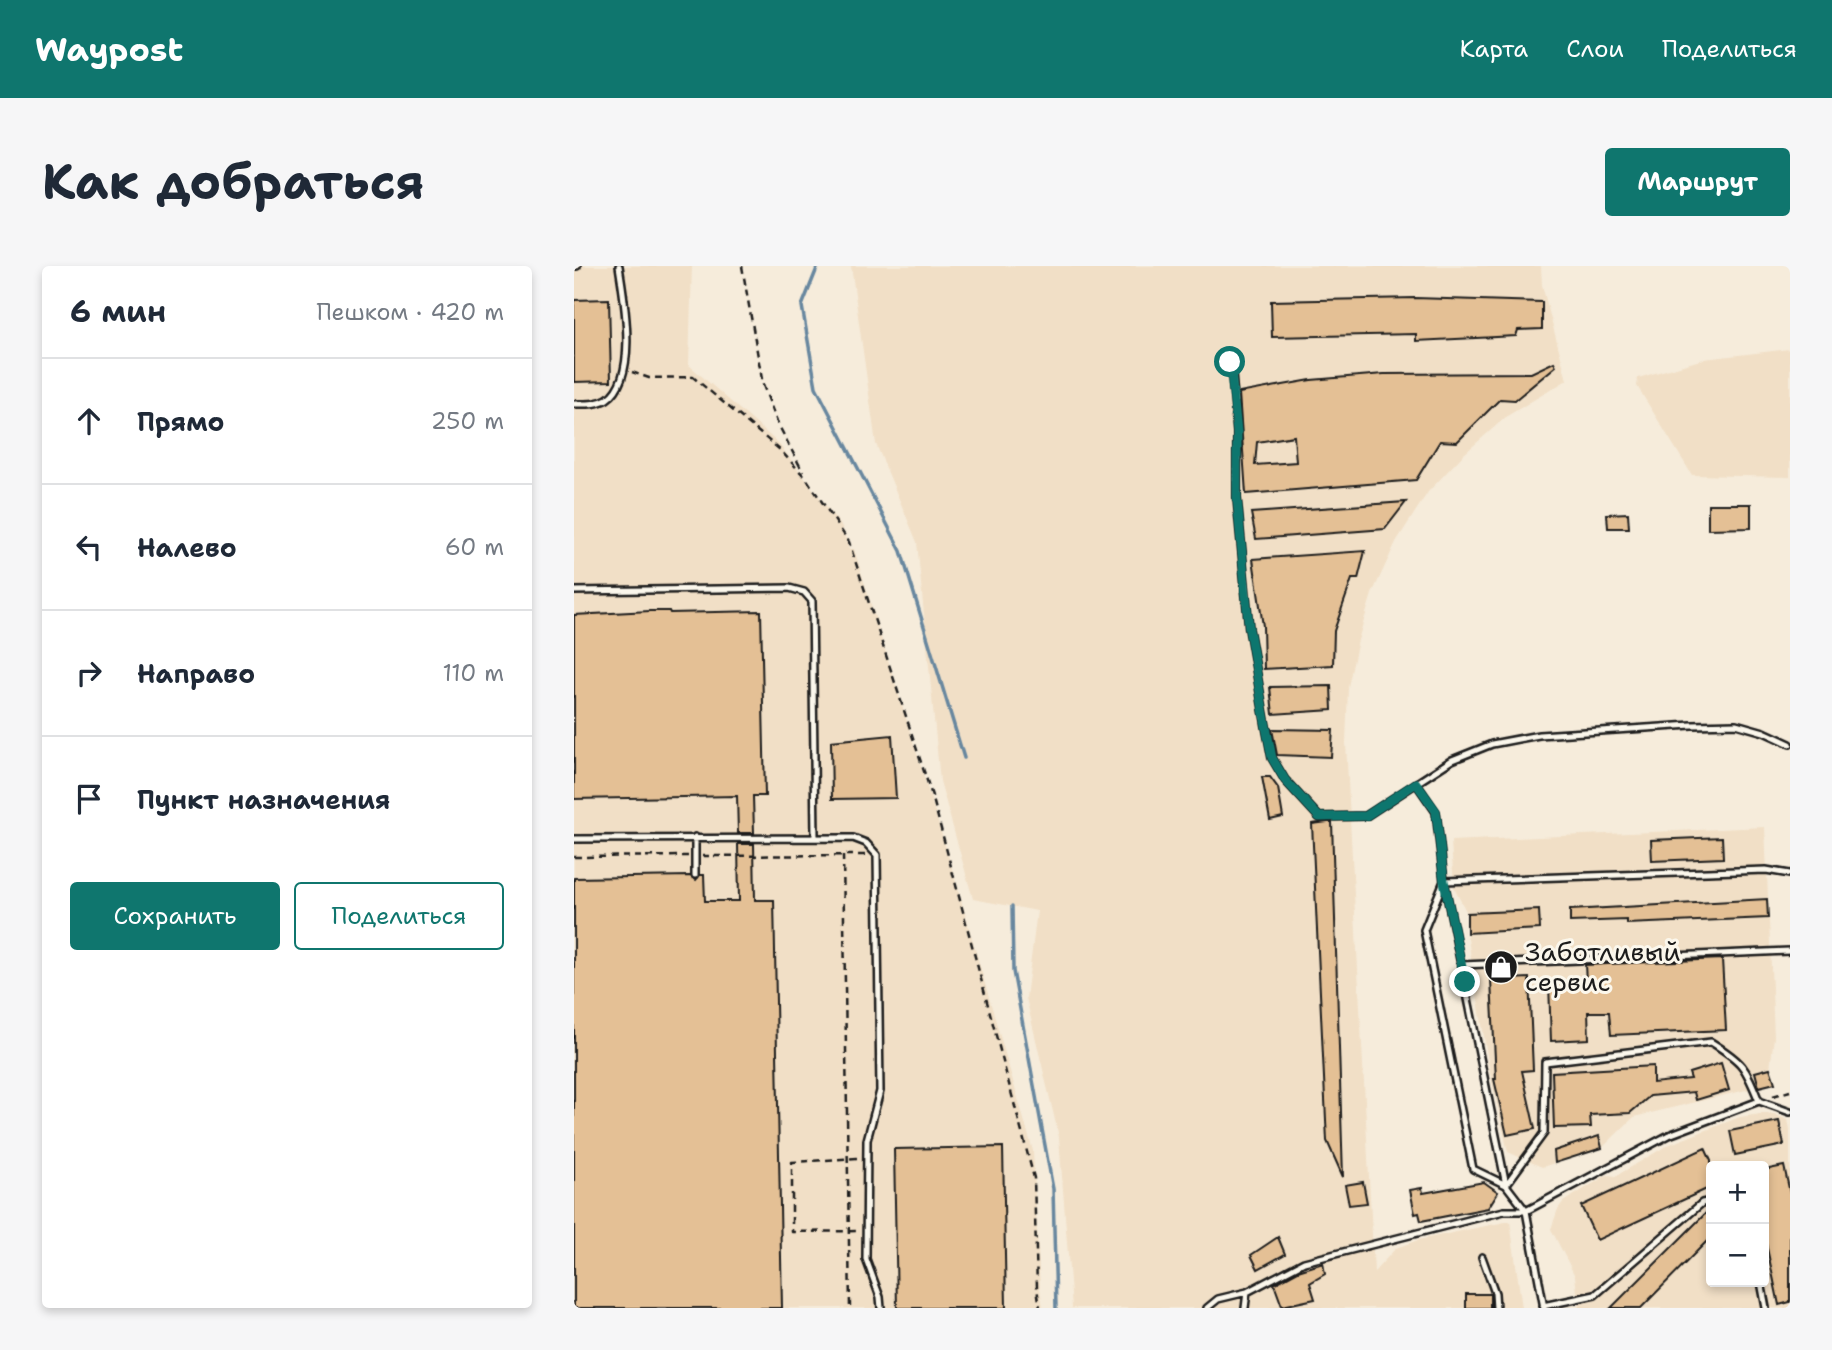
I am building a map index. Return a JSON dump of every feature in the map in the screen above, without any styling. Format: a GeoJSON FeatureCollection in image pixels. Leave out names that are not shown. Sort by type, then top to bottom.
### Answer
{"type":"FeatureCollection","features":[{"type":"Feature","properties":{"kind":"lane"},"geometry":{"type":"LineString","coordinates":[[574,404],[592,404],[606,399],[618,387],[625,370],[625,314],[619,266]]}},
{"type":"Feature","properties":{"kind":"lane"},"geometry":{"type":"LineString","coordinates":[[1230,362],[1237,432],[1237,498],[1249,629],[1272,758],[1285,780],[1319,817],[1366,816],[1452,760],[1492,744],[1539,735],[1736,724],[1764,732],[1790,744]]}},
{"type":"Feature","properties":{"kind":"lane"},"geometry":{"type":"LineString","coordinates":[[574,591],[789,587],[804,593],[812,601],[815,837]]}},
{"type":"Feature","properties":{"kind":"lane"},"geometry":{"type":"LineString","coordinates":[[1416,783],[1436,811],[1444,881],[1506,1185]]}},
{"type":"Feature","properties":{"kind":"lane"},"geometry":{"type":"LineString","coordinates":[[695,837],[695,875]]}},
{"type":"Feature","properties":{"kind":"lane"},"geometry":{"type":"LineString","coordinates":[[574,839],[853,838],[866,843],[877,855],[880,1091],[867,1140],[866,1259],[880,1297],[881,1308]]}},
{"type":"Feature","properties":{"kind":"lane"},"geometry":{"type":"LineString","coordinates":[[1444,881],[1766,870],[1790,874]]}},
{"type":"Feature","properties":{"kind":"lane"},"geometry":{"type":"LineString","coordinates":[[1444,881],[1424,930],[1473,1169],[1506,1185],[1527,1212],[1544,1307],[1595,1295],[1706,1202]]}},
{"type":"Feature","properties":{"kind":"lane"},"geometry":{"type":"LineString","coordinates":[[1462,965],[1790,951]]}},
{"type":"Feature","properties":{"kind":"lane"},"geometry":{"type":"LineString","coordinates":[[1506,1185],[1544,1133],[1545,1062],[1711,1042],[1733,1055],[1746,1070],[1759,1101]]}},
{"type":"Feature","properties":{"kind":"lane"},"geometry":{"type":"LineString","coordinates":[[1207,1308],[1218,1299],[1247,1292],[1304,1262],[1504,1211],[1527,1212],[1669,1135],[1759,1101],[1790,1112]]}},
{"type":"Feature","properties":{"kind":"lane"},"geometry":{"type":"LineString","coordinates":[[1482,1257],[1495,1293],[1496,1308]]}},
{"type":"Feature","properties":{"kind":"lane"},"geometry":{"type":"LineString","coordinates":[[1762,1287],[1766,1308]]}},
{"type":"Feature","properties":{"kind":"lane"},"geometry":{"type":"LineString","coordinates":[[1245,1308],[1247,1292]]}},
{"type":"Feature","properties":{"kind":"path"},"geometry":{"type":"LineString","coordinates":[[742,266],[763,385],[777,422],[806,478],[849,542],[933,799],[1034,1178],[1040,1308]]}},
{"type":"Feature","properties":{"kind":"path"},"geometry":{"type":"LineString","coordinates":[[625,370],[649,378],[692,377],[780,450],[806,478]]}},
{"type":"Feature","properties":{"kind":"path"},"geometry":{"type":"LineString","coordinates":[[843,855],[850,1308]]}},
{"type":"Feature","properties":{"kind":"path"},"geometry":{"type":"LineString","coordinates":[[574,857],[877,855]]}},
{"type":"Feature","properties":{"kind":"path"},"geometry":{"type":"LineString","coordinates":[[866,1231],[792,1232],[792,1162],[867,1158]]}},
{"type":"Feature","properties":{"kind":"shaded area"},"geometry":{"type":"Polygon","coordinates":[[[574,266],[692,266],[689,365],[778,443],[842,527],[849,549],[854,549],[949,858],[1033,1151],[1043,1308],[574,1308],[574,266]]]}},
{"type":"Feature","properties":{"kind":"shaded area"},"geometry":{"type":"Polygon","coordinates":[[[851,266],[1541,266],[1542,285],[1567,380],[1507,416],[1464,454],[1428,492],[1396,542],[1372,594],[1358,640],[1348,687],[1346,743],[1374,1272],[1396,1248],[1418,1240],[1510,1221],[1522,1308],[1072,1308],[1059,1137],[1026,998],[1037,911],[973,899],[940,781],[917,542],[876,444],[851,266]]]}},
{"type":"Feature","properties":{"kind":"shaded area"},"geometry":{"type":"Polygon","coordinates":[[[1790,349],[1790,477],[1692,475],[1637,386],[1638,378],[1704,359],[1790,349]]]}},
{"type":"Feature","properties":{"kind":"shaded area"},"geometry":{"type":"Polygon","coordinates":[[[1765,827],[1774,1037],[1770,1068],[1775,1083],[1634,1117],[1602,1148],[1542,1167],[1508,1152],[1490,1073],[1467,933],[1467,913],[1454,888],[1451,841],[1765,827]]]}},
{"type":"Feature","properties":{"kind":"shaded area"},"geometry":{"type":"Polygon","coordinates":[[[1774,1114],[1788,1120],[1790,1308],[1579,1308],[1575,1276],[1551,1229],[1558,1209],[1563,1202],[1607,1175],[1616,1176],[1668,1145],[1740,1117],[1774,1114]]]}},
{"type":"Feature","properties":{"kind":"building"},"geometry":{"type":"Polygon","coordinates":[[[1415,298],[1542,302],[1542,329],[1518,330],[1516,336],[1416,341],[1416,334],[1272,337],[1271,301],[1415,298]]]}},
{"type":"Feature","properties":{"kind":"building"},"geometry":{"type":"Polygon","coordinates":[[[609,299],[611,381],[574,382],[574,300],[609,299]]]}},
{"type":"Feature","properties":{"kind":"building"},"geometry":{"type":"Polygon","coordinates":[[[1554,362],[1556,366],[1515,400],[1500,399],[1457,442],[1440,441],[1416,480],[1246,494],[1239,393],[1311,380],[1384,374],[1531,373],[1554,362]],[[1294,436],[1257,442],[1255,465],[1296,462],[1294,436]]]}},
{"type":"Feature","properties":{"kind":"building"},"geometry":{"type":"Polygon","coordinates":[[[1406,502],[1385,529],[1256,539],[1251,513],[1406,502]]]}},
{"type":"Feature","properties":{"kind":"building"},"geometry":{"type":"Polygon","coordinates":[[[1708,504],[1751,504],[1751,528],[1708,529],[1708,504]]]}},
{"type":"Feature","properties":{"kind":"building"},"geometry":{"type":"Polygon","coordinates":[[[1628,513],[1629,528],[1608,528],[1607,514],[1628,513]]]}},
{"type":"Feature","properties":{"kind":"building"},"geometry":{"type":"Polygon","coordinates":[[[1365,551],[1358,579],[1352,579],[1334,631],[1333,665],[1264,669],[1263,626],[1253,559],[1365,551]]]}},
{"type":"Feature","properties":{"kind":"building"},"geometry":{"type":"Polygon","coordinates":[[[650,611],[761,611],[765,796],[753,796],[754,833],[738,833],[737,796],[574,799],[574,615],[650,611]]]}},
{"type":"Feature","properties":{"kind":"building"},"geometry":{"type":"Polygon","coordinates":[[[1331,686],[1332,710],[1273,714],[1270,687],[1331,686]]]}},
{"type":"Feature","properties":{"kind":"building"},"geometry":{"type":"Polygon","coordinates":[[[1272,729],[1333,730],[1331,757],[1277,755],[1272,729]]]}},
{"type":"Feature","properties":{"kind":"building"},"geometry":{"type":"Polygon","coordinates":[[[892,735],[896,798],[832,799],[831,741],[892,735]]]}},
{"type":"Feature","properties":{"kind":"building"},"geometry":{"type":"Polygon","coordinates":[[[1262,777],[1270,777],[1278,788],[1283,817],[1270,820],[1262,777]]]}},
{"type":"Feature","properties":{"kind":"building"},"geometry":{"type":"Polygon","coordinates":[[[1332,822],[1343,1177],[1327,1141],[1312,824],[1332,822]]]}},
{"type":"Feature","properties":{"kind":"building"},"geometry":{"type":"Polygon","coordinates":[[[1722,837],[1723,858],[1652,861],[1651,840],[1722,837]]]}},
{"type":"Feature","properties":{"kind":"building"},"geometry":{"type":"Polygon","coordinates":[[[738,844],[754,844],[755,900],[774,900],[782,1308],[574,1308],[574,878],[690,876],[696,880],[700,875],[704,875],[705,901],[739,901],[738,844]]]}},
{"type":"Feature","properties":{"kind":"building"},"geometry":{"type":"Polygon","coordinates":[[[1767,899],[1768,918],[1627,924],[1627,920],[1570,922],[1570,910],[1767,899]]]}},
{"type":"Feature","properties":{"kind":"building"},"geometry":{"type":"Polygon","coordinates":[[[1539,910],[1540,929],[1467,933],[1467,913],[1539,910]]]}},
{"type":"Feature","properties":{"kind":"building"},"geometry":{"type":"Polygon","coordinates":[[[1722,959],[1726,1030],[1611,1035],[1609,1012],[1588,1012],[1589,1039],[1551,1041],[1549,983],[1586,981],[1585,965],[1722,959]]]}},
{"type":"Feature","properties":{"kind":"building"},"geometry":{"type":"Polygon","coordinates":[[[1529,978],[1533,1070],[1522,1071],[1535,1129],[1507,1135],[1494,1079],[1491,980],[1529,978]]]}},
{"type":"Feature","properties":{"kind":"building"},"geometry":{"type":"Polygon","coordinates":[[[1721,1063],[1729,1090],[1696,1100],[1694,1092],[1650,1096],[1630,1113],[1590,1115],[1591,1127],[1554,1128],[1552,1072],[1653,1066],[1653,1083],[1691,1079],[1689,1073],[1721,1063]]]}},
{"type":"Feature","properties":{"kind":"building"},"geometry":{"type":"Polygon","coordinates":[[[1770,1068],[1775,1083],[1759,1087],[1755,1072],[1770,1068]]]}},
{"type":"Feature","properties":{"kind":"building"},"geometry":{"type":"Polygon","coordinates":[[[1779,1121],[1784,1145],[1735,1155],[1730,1131],[1779,1121]]]}},
{"type":"Feature","properties":{"kind":"building"},"geometry":{"type":"Polygon","coordinates":[[[1599,1136],[1602,1148],[1555,1163],[1554,1151],[1599,1136]]]}},
{"type":"Feature","properties":{"kind":"building"},"geometry":{"type":"Polygon","coordinates":[[[1003,1147],[1006,1308],[897,1308],[894,1149],[1003,1147]]]}},
{"type":"Feature","properties":{"kind":"building"},"geometry":{"type":"Polygon","coordinates":[[[1705,1148],[1711,1161],[1706,1161],[1706,1189],[1597,1240],[1581,1206],[1705,1148]]]}},
{"type":"Feature","properties":{"kind":"building"},"geometry":{"type":"Polygon","coordinates":[[[1784,1166],[1790,1193],[1790,1302],[1779,1305],[1769,1258],[1769,1169],[1784,1166]]]}},
{"type":"Feature","properties":{"kind":"building"},"geometry":{"type":"Polygon","coordinates":[[[1363,1182],[1367,1203],[1349,1205],[1345,1185],[1363,1182]]]}},
{"type":"Feature","properties":{"kind":"building"},"geometry":{"type":"Polygon","coordinates":[[[1484,1182],[1498,1192],[1488,1208],[1421,1221],[1419,1213],[1415,1214],[1410,1190],[1422,1188],[1423,1193],[1484,1182]]]}},
{"type":"Feature","properties":{"kind":"building"},"geometry":{"type":"Polygon","coordinates":[[[1706,1213],[1706,1242],[1641,1308],[1611,1308],[1706,1213]]]}},
{"type":"Feature","properties":{"kind":"building"},"geometry":{"type":"Polygon","coordinates":[[[1278,1237],[1285,1254],[1258,1269],[1251,1255],[1278,1237]]]}},
{"type":"Feature","properties":{"kind":"building"},"geometry":{"type":"Polygon","coordinates":[[[1323,1263],[1325,1274],[1310,1283],[1315,1299],[1282,1306],[1274,1284],[1298,1271],[1323,1263]]]}},
{"type":"Feature","properties":{"kind":"building"},"geometry":{"type":"Polygon","coordinates":[[[1466,1294],[1490,1294],[1490,1308],[1466,1308],[1466,1294]]]}},
{"type":"Feature","properties":{"kind":"waterway"},"geometry":{"type":"LineString","coordinates":[[818,266],[802,306],[816,387],[901,551],[964,758]]}},
{"type":"Feature","properties":{"kind":"waterway"},"geometry":{"type":"LineString","coordinates":[[1012,906],[1013,971],[1053,1189],[1056,1308]]}},
{"type":"Feature","properties":{"kind":"place","name":"Заботливый сервис"},"geometry":{"type":"Point","coordinates":[1501,967]}},
{"type":"Feature","properties":{"kind":"route"},"geometry":{"type":"LineString","coordinates":[[1230,362],[1237,432],[1237,498],[1249,629],[1272,758],[1285,780],[1319,817],[1366,816],[1416,783],[1436,811],[1444,881],[1465,982]]}}]}
